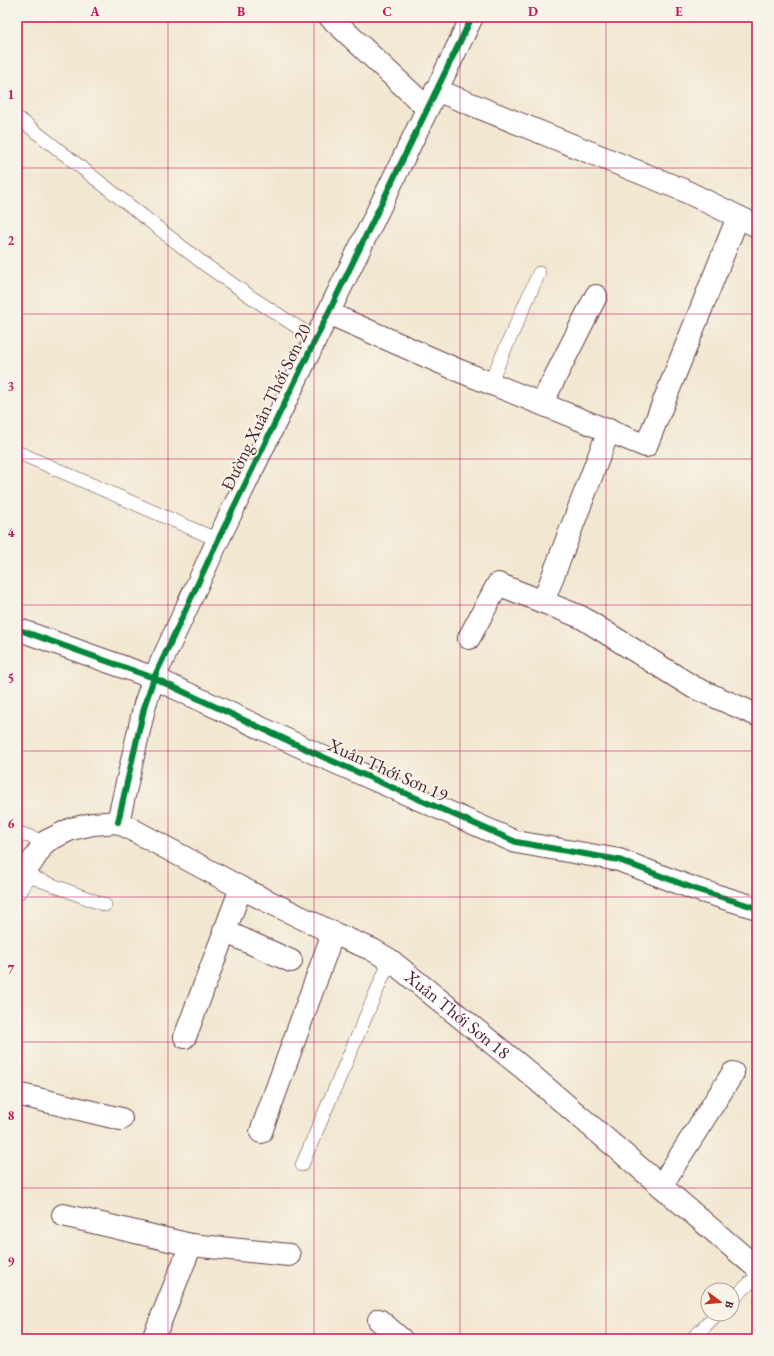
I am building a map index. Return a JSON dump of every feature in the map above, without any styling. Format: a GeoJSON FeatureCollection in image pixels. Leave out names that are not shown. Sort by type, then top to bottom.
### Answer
{"type":"FeatureCollection","features":[{"type":"Feature","properties":{"kind":"street"},"geometry":{"type":"LineString","coordinates":[[330,17],[432,99],[683,190],[757,226]]}},
{"type":"Feature","properties":{"kind":"street","name":"Đường Xuân Thới Sơn 20"},"geometry":{"type":"LineString","coordinates":[[118,822],[145,704],[154,678],[218,540],[472,17]]}},
{"type":"Feature","properties":{"kind":"street"},"geometry":{"type":"LineString","coordinates":[[328,313],[460,371],[646,446],[738,217]]}},
{"type":"Feature","properties":{"kind":"street"},"geometry":{"type":"LineString","coordinates":[[542,403],[596,296]]}},
{"type":"Feature","properties":{"kind":"street"},"geometry":{"type":"LineString","coordinates":[[543,602],[609,430]]}},
{"type":"Feature","properties":{"kind":"street"},"geometry":{"type":"LineString","coordinates":[[469,638],[498,584],[581,618],[693,687],[757,715]]}},
{"type":"Feature","properties":{"kind":"street","name":"Xuân Thới Sơn 19"},"geometry":{"type":"LineString","coordinates":[[17,629],[154,678],[321,756],[516,842],[619,860],[695,889],[757,908]]}},
{"type":"Feature","properties":{"kind":"street"},"geometry":{"type":"LineString","coordinates":[[20,881],[45,842],[71,829],[93,824],[118,822]]}},
{"type":"Feature","properties":{"kind":"street","name":"Xuân Thới Sơn 18"},"geometry":{"type":"LineString","coordinates":[[118,822],[241,888],[332,933],[373,950],[390,960],[523,1068],[756,1268]]}},
{"type":"Feature","properties":{"kind":"street"},"geometry":{"type":"LineString","coordinates":[[185,1037],[241,888]]}},
{"type":"Feature","properties":{"kind":"street"},"geometry":{"type":"LineString","coordinates":[[224,931],[291,962]]}},
{"type":"Feature","properties":{"kind":"street"},"geometry":{"type":"LineString","coordinates":[[261,1132],[332,933]]}},
{"type":"Feature","properties":{"kind":"street"},"geometry":{"type":"LineString","coordinates":[[661,1186],[733,1073]]}},
{"type":"Feature","properties":{"kind":"street"},"geometry":{"type":"LineString","coordinates":[[17,1094],[121,1119]]}},
{"type":"Feature","properties":{"kind":"street"},"geometry":{"type":"LineString","coordinates":[[63,1215],[191,1245],[289,1255]]}},
{"type":"Feature","properties":{"kind":"street"},"geometry":{"type":"LineString","coordinates":[[153,1339],[191,1245]]}},
{"type":"Feature","properties":{"kind":"street"},"geometry":{"type":"LineString","coordinates":[[379,1320],[401,1339]]}},
{"type":"Feature","properties":{"kind":"lane"},"geometry":{"type":"LineString","coordinates":[[17,116],[204,264],[254,299],[316,339]]}},
{"type":"Feature","properties":{"kind":"lane"},"geometry":{"type":"LineString","coordinates":[[490,383],[539,273]]}},
{"type":"Feature","properties":{"kind":"lane"},"geometry":{"type":"LineString","coordinates":[[17,452],[218,540]]}},
{"type":"Feature","properties":{"kind":"lane"},"geometry":{"type":"LineString","coordinates":[[17,832],[45,842]]}},
{"type":"Feature","properties":{"kind":"lane"},"geometry":{"type":"LineString","coordinates":[[20,881],[105,905]]}},
{"type":"Feature","properties":{"kind":"lane"},"geometry":{"type":"LineString","coordinates":[[302,1165],[390,960]]}},
{"type":"Feature","properties":{"kind":"lane"},"geometry":{"type":"LineString","coordinates":[[740,1289],[756,1268]]}},
{"type":"Feature","properties":{"kind":"lane"},"geometry":{"type":"LineString","coordinates":[[692,1339],[709,1322]]}},
{"type":"Feature","properties":{"kind":"cycle path"},"geometry":{"type":"LineString","coordinates":[[118,822],[145,704],[154,678],[218,540],[472,17]]}},
{"type":"Feature","properties":{"kind":"cycle path"},"geometry":{"type":"LineString","coordinates":[[17,629],[154,678],[321,756],[516,842],[619,860],[695,889],[757,908]]}}]}
